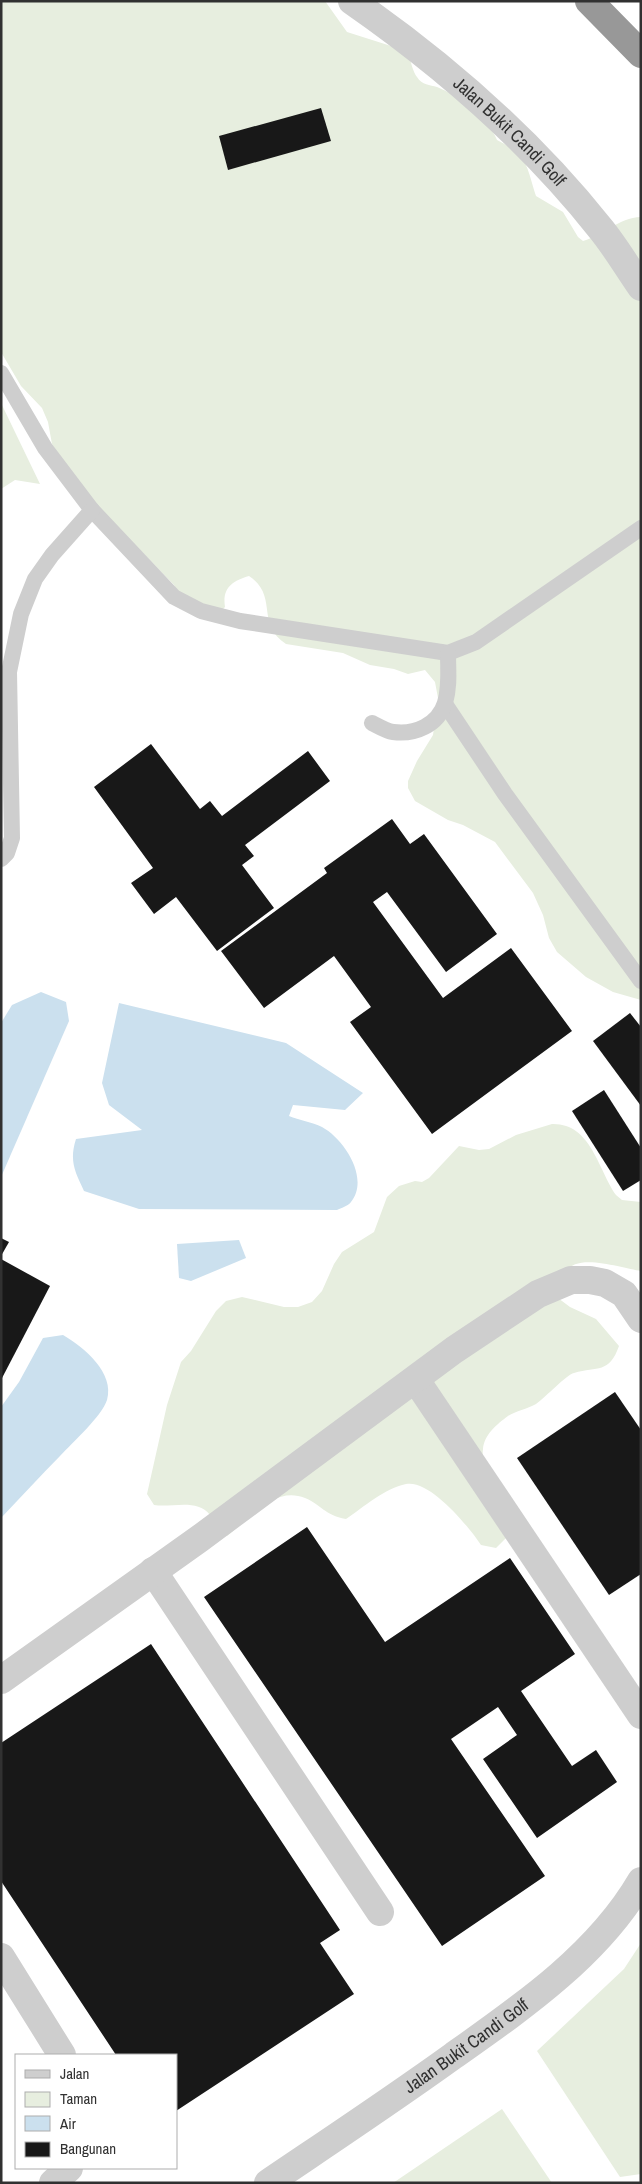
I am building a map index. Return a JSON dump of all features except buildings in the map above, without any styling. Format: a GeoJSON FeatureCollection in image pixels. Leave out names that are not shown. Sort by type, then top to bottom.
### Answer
{"type":"FeatureCollection","features":[{"type":"Feature","properties":{"kind":"highway"},"geometry":{"type":"LineString","coordinates":[[589,1],[641,54]]}},
{"type":"Feature","properties":{"kind":"street","name":"Jalan Bukit Candi Golf"},"geometry":{"type":"LineString","coordinates":[[352,1],[386,25],[476,98],[529,147],[600,228],[641,287]]}},
{"type":"Feature","properties":{"kind":"street"},"geometry":{"type":"LineString","coordinates":[[1,1680],[416,1380],[454,1350],[538,1294],[571,1280],[590,1280],[605,1283],[624,1294],[641,1319]]}},
{"type":"Feature","properties":{"kind":"street"},"geometry":{"type":"LineString","coordinates":[[416,1380],[641,1715]]}},
{"type":"Feature","properties":{"kind":"street"},"geometry":{"type":"LineString","coordinates":[[153,1571],[380,1912]]}},
{"type":"Feature","properties":{"kind":"street","name":"Jalan Bukit Candi Golf"},"geometry":{"type":"LineString","coordinates":[[268,2183],[383,2106],[504,2020],[557,1977],[601,1935],[641,1882]]}},
{"type":"Feature","properties":{"kind":"street"},"geometry":{"type":"LineString","coordinates":[[1,1957],[61,2054]]}},
{"type":"Feature","properties":{"kind":"street"},"geometry":{"type":"LineString","coordinates":[[53,2183],[68,2169]]}},
{"type":"Feature","properties":{"kind":"lane"},"geometry":{"type":"LineString","coordinates":[[1,373],[45,448],[92,510],[174,597],[201,611],[240,621],[448,653],[476,642],[641,528]]}},
{"type":"Feature","properties":{"kind":"lane"},"geometry":{"type":"LineString","coordinates":[[1,859],[7,853],[12,838],[9,672],[21,614],[35,580],[52,555],[92,510]]}},
{"type":"Feature","properties":{"kind":"lane"},"geometry":{"type":"LineString","coordinates":[[372,723],[391,732],[410,733],[429,725],[440,714],[445,704],[449,685],[448,653]]}},
{"type":"Feature","properties":{"kind":"lane"},"geometry":{"type":"LineString","coordinates":[[445,704],[505,794],[641,981]]}},
{"type":"Feature","properties":{"kind":"green space"},"geometry":{"type":"Polygon","coordinates":[[[1,1],[325,1],[347,32],[391,46],[409,56],[414,72],[421,82],[437,87],[454,96],[480,116],[497,140],[520,156],[527,168],[536,196],[563,212],[578,237],[583,241],[625,220],[641,217],[641,1000],[613,992],[586,977],[557,952],[549,938],[543,915],[533,893],[495,842],[463,825],[448,820],[415,801],[408,788],[408,781],[417,761],[433,735],[438,698],[435,682],[425,670],[408,674],[394,669],[370,665],[343,653],[286,644],[271,628],[263,592],[258,584],[249,576],[238,580],[230,586],[225,595],[225,607],[217,615],[181,598],[174,585],[68,472],[52,444],[48,422],[42,408],[21,386],[1,352],[1,1]]]}},
{"type":"Feature","properties":{"kind":"green space"},"geometry":{"type":"Polygon","coordinates":[[[1,403],[40,484],[15,480],[1,489],[1,403]]]}},
{"type":"Feature","properties":{"kind":"green space"},"geometry":{"type":"Polygon","coordinates":[[[552,1124],[565,1126],[576,1131],[585,1139],[616,1195],[622,1200],[641,1202],[641,1271],[590,1262],[572,1266],[566,1272],[558,1298],[570,1307],[596,1319],[619,1346],[607,1365],[570,1375],[536,1404],[508,1416],[488,1435],[483,1449],[484,1468],[507,1537],[496,1548],[481,1545],[468,1527],[448,1506],[437,1496],[416,1484],[406,1484],[390,1489],[346,1519],[333,1515],[305,1498],[294,1495],[283,1496],[262,1506],[227,1536],[205,1510],[198,1507],[191,1505],[154,1505],[147,1494],[167,1405],[181,1362],[191,1351],[216,1311],[226,1301],[242,1297],[284,1307],[298,1307],[312,1302],[322,1291],[334,1264],[342,1252],[374,1232],[387,1197],[399,1186],[415,1181],[422,1182],[429,1178],[459,1146],[479,1150],[489,1149],[516,1135],[552,1124]]]}},
{"type":"Feature","properties":{"kind":"green space"},"geometry":{"type":"Polygon","coordinates":[[[641,1943],[641,2174],[620,2177],[537,2051],[624,1969],[641,1943]]]}},
{"type":"Feature","properties":{"kind":"green space"},"geometry":{"type":"Polygon","coordinates":[[[502,2109],[552,2183],[393,2183],[502,2109]]]}},
{"type":"Feature","properties":{"kind":"water"},"geometry":{"type":"Polygon","coordinates":[[[41,992],[66,1002],[69,1021],[1,1177],[1,1023],[12,1005],[41,992]]]}},
{"type":"Feature","properties":{"kind":"water"},"geometry":{"type":"Polygon","coordinates":[[[119,1003],[286,1043],[363,1093],[345,1110],[293,1105],[289,1116],[322,1127],[338,1140],[346,1150],[352,1160],[358,1182],[351,1202],[337,1210],[139,1209],[84,1191],[73,1160],[76,1139],[142,1130],[109,1105],[102,1083],[119,1003]]]}},
{"type":"Feature","properties":{"kind":"water"},"geometry":{"type":"Polygon","coordinates":[[[239,1240],[246,1258],[191,1281],[179,1278],[177,1244],[239,1240]]]}},
{"type":"Feature","properties":{"kind":"water"},"geometry":{"type":"Polygon","coordinates":[[[63,1335],[80,1346],[96,1362],[106,1380],[107,1400],[99,1414],[86,1429],[1,1518],[1,1407],[19,1382],[43,1338],[63,1335]]]}}]}
